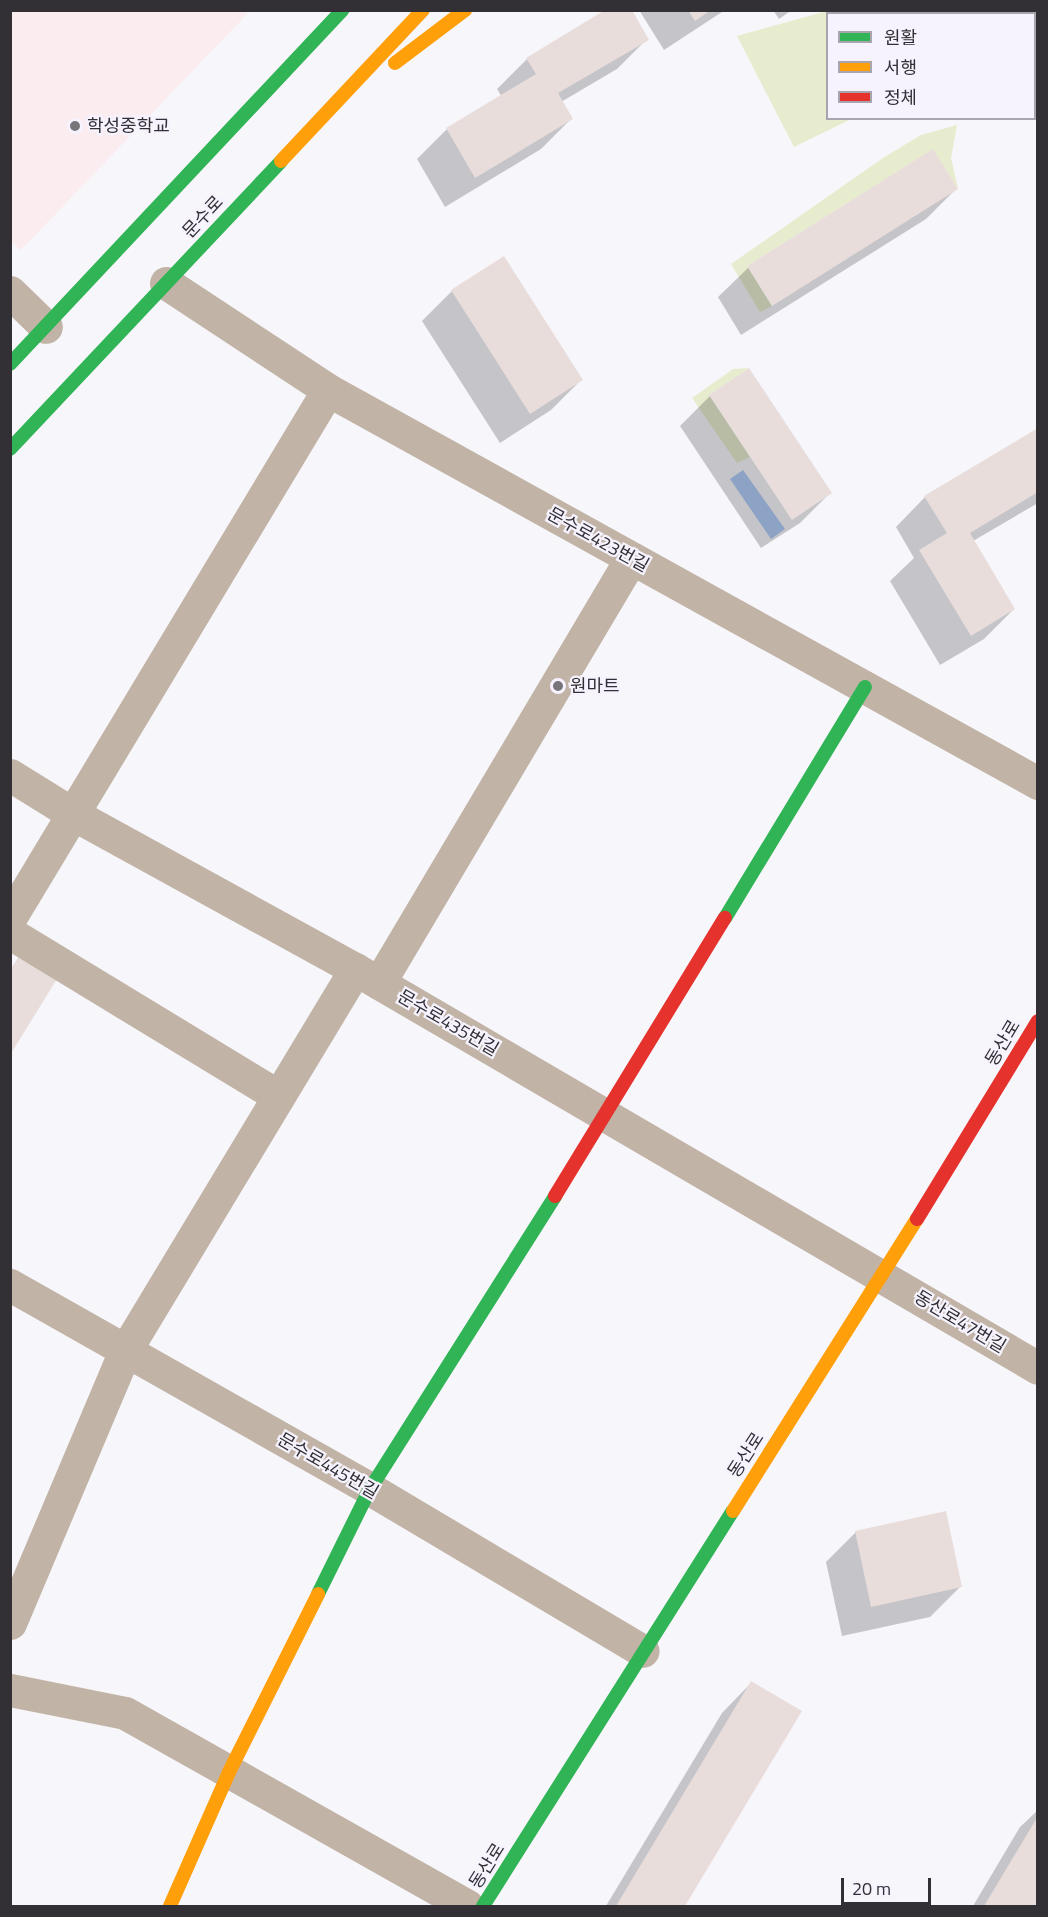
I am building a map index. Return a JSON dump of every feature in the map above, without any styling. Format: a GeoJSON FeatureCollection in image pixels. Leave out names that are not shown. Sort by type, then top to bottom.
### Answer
{"type":"FeatureCollection","features":[{"type":"Feature","properties":{"kind":"street"},"geometry":{"type":"LineString","coordinates":[[10,364],[343,10]]}},
{"type":"Feature","properties":{"kind":"street","name":"문수로"},"geometry":{"type":"LineString","coordinates":[[10,449],[423,10]]}},
{"type":"Feature","properties":{"kind":"street"},"geometry":{"type":"LineString","coordinates":[[321,118],[465,10]]}},
{"type":"Feature","properties":{"kind":"street","name":"문수로423번길"},"geometry":{"type":"LineString","coordinates":[[166,283],[328,390],[1038,783]]}},
{"type":"Feature","properties":{"kind":"street"},"geometry":{"type":"LineString","coordinates":[[10,292],[46,327]]}},
{"type":"Feature","properties":{"kind":"street"},"geometry":{"type":"LineString","coordinates":[[10,918],[328,390]]}},
{"type":"Feature","properties":{"kind":"street"},"geometry":{"type":"LineString","coordinates":[[10,1623],[125,1351],[278,1096],[367,976],[631,558]]}},
{"type":"Feature","properties":{"kind":"street"},"geometry":{"type":"LineString","coordinates":[[170,1906],[229,1772],[370,1489],[606,1115],[865,687]]}},
{"type":"Feature","properties":{"kind":"street","name":"문수로435번길"},"geometry":{"type":"LineString","coordinates":[[10,775],[73,814],[367,976],[882,1276]]}},
{"type":"Feature","properties":{"kind":"street"},"geometry":{"type":"LineString","coordinates":[[10,933],[278,1096]]}},
{"type":"Feature","properties":{"kind":"street","name":"동산로"},"geometry":{"type":"LineString","coordinates":[[483,1906],[882,1276],[1038,1021]]}},
{"type":"Feature","properties":{"kind":"street","name":"동산로47번길"},"geometry":{"type":"LineString","coordinates":[[882,1276],[1038,1368]]}},
{"type":"Feature","properties":{"kind":"street","name":"문수로445번길"},"geometry":{"type":"LineString","coordinates":[[10,1285],[370,1489],[643,1651]]}},
{"type":"Feature","properties":{"kind":"street"},"geometry":{"type":"LineString","coordinates":[[10,1690],[125,1713],[467,1906]]}},
{"type":"Feature","properties":{"kind":"shaded area","name":"학성중학교"},"geometry":{"type":"Polygon","coordinates":[[[10,11],[250,11],[21,250],[10,241],[10,11]]]}},
{"type":"Feature","properties":{"kind":"green space"},"geometry":{"type":"Polygon","coordinates":[[[906,10],[907,12],[826,12],[826,120],[849,120],[794,147],[737,36],[827,11],[906,10]]]}},
{"type":"Feature","properties":{"kind":"green space"},"geometry":{"type":"Polygon","coordinates":[[[957,125],[951,158],[958,189],[932,150],[747,266],[772,306],[760,312],[731,264],[883,158],[921,135],[957,125]]]}},
{"type":"Feature","properties":{"kind":"green space"},"geometry":{"type":"Polygon","coordinates":[[[749,368],[709,395],[750,457],[737,463],[692,398],[733,369],[749,368]]]}},
{"type":"Feature","properties":{"kind":"water"},"geometry":{"type":"Polygon","coordinates":[[[743,470],[785,529],[771,539],[730,479],[743,470]]]}},
{"type":"Feature","properties":{"kind":"building"},"geometry":{"type":"Polygon","coordinates":[[[605,10],[632,10],[649,40],[558,93],[573,119],[475,178],[446,128],[536,74],[526,58],[605,10]]]}},
{"type":"Feature","properties":{"kind":"building"},"geometry":{"type":"Polygon","coordinates":[[[688,10],[711,10],[695,21],[688,10]]]}},
{"type":"Feature","properties":{"kind":"building"},"geometry":{"type":"Polygon","coordinates":[[[972,10],[1038,10],[1038,67],[1036,68],[1036,12],[972,10]]]}},
{"type":"Feature","properties":{"kind":"building"},"geometry":{"type":"Polygon","coordinates":[[[933,149],[958,189],[772,306],[747,266],[933,149]]]}},
{"type":"Feature","properties":{"kind":"building"},"geometry":{"type":"Polygon","coordinates":[[[504,256],[583,380],[530,414],[451,290],[504,256]]]}},
{"type":"Feature","properties":{"kind":"building"},"geometry":{"type":"Polygon","coordinates":[[[749,368],[832,493],[792,520],[709,395],[749,368]]]}},
{"type":"Feature","properties":{"kind":"building"},"geometry":{"type":"Polygon","coordinates":[[[1038,428],[1038,492],[970,533],[1015,609],[971,636],[919,550],[947,533],[924,496],[1038,428]]]}},
{"type":"Feature","properties":{"kind":"building"},"geometry":{"type":"Polygon","coordinates":[[[19,956],[57,979],[10,1055],[10,970],[19,956]]]}},
{"type":"Feature","properties":{"kind":"building"},"geometry":{"type":"Polygon","coordinates":[[[946,1511],[962,1587],[871,1607],[855,1531],[946,1511]]]}},
{"type":"Feature","properties":{"kind":"building"},"geometry":{"type":"Polygon","coordinates":[[[751,1681],[802,1711],[685,1906],[616,1906],[751,1681]]]}},
{"type":"Feature","properties":{"kind":"building"},"geometry":{"type":"Polygon","coordinates":[[[1038,1816],[1038,1906],[984,1906],[1038,1816]]]}},
{"type":"Feature","properties":{"kind":"traffic: fast"},"geometry":{"type":"LineString","coordinates":[[10,364],[343,10]]}},
{"type":"Feature","properties":{"kind":"traffic: fast"},"geometry":{"type":"LineString","coordinates":[[10,449],[281,161]]}},
{"type":"Feature","properties":{"kind":"traffic: fast"},"geometry":{"type":"LineString","coordinates":[[725,918],[865,687]]}},
{"type":"Feature","properties":{"kind":"traffic: fast"},"geometry":{"type":"LineString","coordinates":[[318,1594],[370,1489],[555,1196]]}},
{"type":"Feature","properties":{"kind":"traffic: fast"},"geometry":{"type":"LineString","coordinates":[[483,1906],[733,1511]]}},
{"type":"Feature","properties":{"kind":"traffic: slow"},"geometry":{"type":"LineString","coordinates":[[281,161],[423,10]]}},
{"type":"Feature","properties":{"kind":"traffic: slow"},"geometry":{"type":"LineString","coordinates":[[395,63],[465,10]]}},
{"type":"Feature","properties":{"kind":"traffic: slow"},"geometry":{"type":"LineString","coordinates":[[733,1511],[917,1219]]}},
{"type":"Feature","properties":{"kind":"traffic: slow"},"geometry":{"type":"LineString","coordinates":[[170,1906],[229,1772],[318,1594]]}},
{"type":"Feature","properties":{"kind":"traffic: jam"},"geometry":{"type":"LineString","coordinates":[[555,1196],[725,918]]}},
{"type":"Feature","properties":{"kind":"traffic: jam"},"geometry":{"type":"LineString","coordinates":[[917,1219],[1038,1021]]}},
{"type":"Feature","properties":{"kind":"place","name":"학성중학교"},"geometry":{"type":"Point","coordinates":[75,126]}},
{"type":"Feature","properties":{"kind":"place","name":"원마트"},"geometry":{"type":"Point","coordinates":[558,686]}}]}
